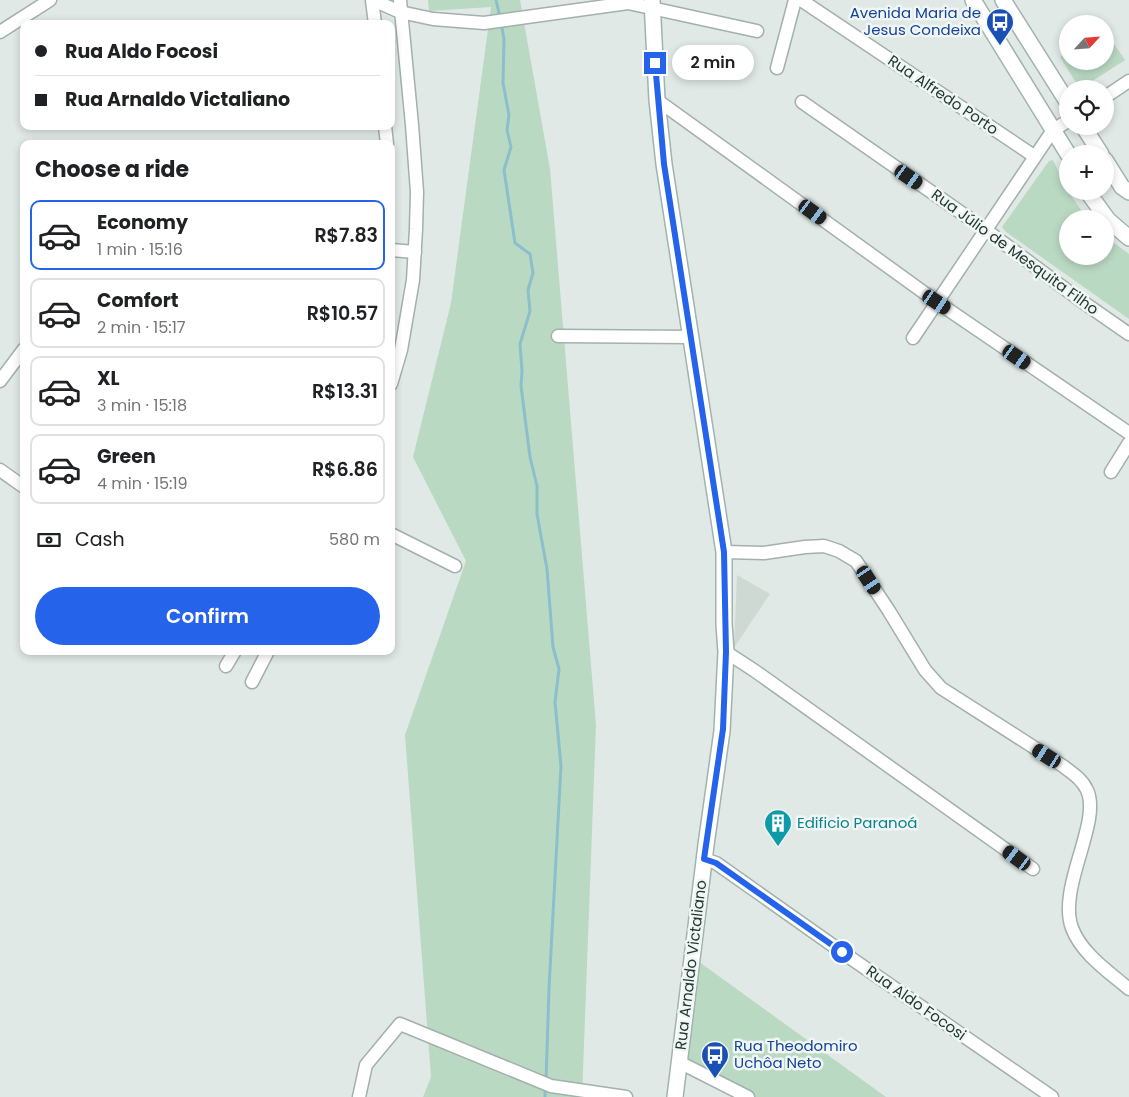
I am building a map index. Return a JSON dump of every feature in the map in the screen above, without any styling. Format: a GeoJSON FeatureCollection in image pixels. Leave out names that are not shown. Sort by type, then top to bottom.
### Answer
{"type":"FeatureCollection","features":[{"type":"Feature","properties":{"kind":"street"},"geometry":{"type":"LineString","coordinates":[[1,27],[50,0]]}},
{"type":"Feature","properties":{"kind":"street"},"geometry":{"type":"LineString","coordinates":[[374,20],[372,0],[400,6],[433,19],[484,23],[628,2],[652,3],[757,30]]}},
{"type":"Feature","properties":{"kind":"street"},"geometry":{"type":"LineString","coordinates":[[777,68],[794,0]]}},
{"type":"Feature","properties":{"kind":"street","name":"Rua Alfredo Porto"},"geometry":{"type":"LineString","coordinates":[[801,0],[1034,156]]}},
{"type":"Feature","properties":{"kind":"street"},"geometry":{"type":"LineString","coordinates":[[973,0],[1062,145]]}},
{"type":"Feature","properties":{"kind":"street"},"geometry":{"type":"LineString","coordinates":[[1003,0],[1059,89]]}},
{"type":"Feature","properties":{"kind":"street","name":"Rua Arnaldo Victaliano"},"geometry":{"type":"LineString","coordinates":[[652,3],[657,100],[664,164],[724,552],[726,652],[722,731],[704,859],[675,1097]]}},
{"type":"Feature","properties":{"kind":"street"},"geometry":{"type":"LineString","coordinates":[[395,370],[401,350],[413,280],[417,192],[400,6]]}},
{"type":"Feature","properties":{"kind":"street"},"geometry":{"type":"LineString","coordinates":[[1114,91],[1129,81]]}},
{"type":"Feature","properties":{"kind":"street"},"geometry":{"type":"LineString","coordinates":[[657,100],[937,302],[1129,433]]}},
{"type":"Feature","properties":{"kind":"street","name":"Rua Júlio de Mesquita Filho"},"geometry":{"type":"LineString","coordinates":[[802,102],[986,230],[1129,334]]}},
{"type":"Feature","properties":{"kind":"street"},"geometry":{"type":"LineString","coordinates":[[913,338],[1034,156],[1053,130],[1059,126]]}},
{"type":"Feature","properties":{"kind":"street"},"geometry":{"type":"LineString","coordinates":[[1114,174],[1122,186],[1129,192]]}},
{"type":"Feature","properties":{"kind":"street"},"geometry":{"type":"LineString","coordinates":[[1094,200],[1108,220],[1129,238]]}},
{"type":"Feature","properties":{"kind":"street"},"geometry":{"type":"LineString","coordinates":[[395,250],[415,252]]}},
{"type":"Feature","properties":{"kind":"street"},"geometry":{"type":"LineString","coordinates":[[558,336],[692,337]]}},
{"type":"Feature","properties":{"kind":"street"},"geometry":{"type":"LineString","coordinates":[[0,381],[20,355]]}},
{"type":"Feature","properties":{"kind":"street"},"geometry":{"type":"LineString","coordinates":[[1111,472],[1129,443]]}},
{"type":"Feature","properties":{"kind":"street"},"geometry":{"type":"LineString","coordinates":[[0,470],[20,484]]}},
{"type":"Feature","properties":{"kind":"street"},"geometry":{"type":"LineString","coordinates":[[395,536],[455,566]]}},
{"type":"Feature","properties":{"kind":"street"},"geometry":{"type":"LineString","coordinates":[[724,552],[764,553],[824,546],[839,551],[856,561],[890,611],[925,670],[940,688],[1063,766],[1081,780],[1087,790],[1090,801],[1088,820],[1072,885],[1069,910],[1072,928],[1082,946],[1108,972],[1129,989]]}},
{"type":"Feature","properties":{"kind":"street"},"geometry":{"type":"LineString","coordinates":[[726,652],[1033,869]]}},
{"type":"Feature","properties":{"kind":"street"},"geometry":{"type":"LineString","coordinates":[[226,666],[233,655]]}},
{"type":"Feature","properties":{"kind":"street"},"geometry":{"type":"LineString","coordinates":[[252,682],[263,655]]}},
{"type":"Feature","properties":{"kind":"street","name":"Rua Aldo Focosi"},"geometry":{"type":"LineString","coordinates":[[704,859],[716,863],[1052,1097]]}},
{"type":"Feature","properties":{"kind":"street"},"geometry":{"type":"LineString","coordinates":[[359,1097],[366,1065],[400,1024],[546,1084],[626,1097]]}},
{"type":"Feature","properties":{"kind":"street"},"geometry":{"type":"LineString","coordinates":[[679,1062],[748,1097]]}},
{"type":"Feature","properties":{"kind":"shaded area"},"geometry":{"type":"Polygon","coordinates":[[[737,575],[770,594],[734,648],[737,575]]]}},
{"type":"Feature","properties":{"kind":"green space"},"geometry":{"type":"Polygon","coordinates":[[[428,0],[520,0],[550,169],[596,725],[582,1097],[423,1097],[431,1077],[405,735],[466,561],[413,457],[451,303],[491,7],[429,11],[428,0]]]}},
{"type":"Feature","properties":{"kind":"green space"},"geometry":{"type":"Polygon","coordinates":[[[1114,44],[1125,60],[1114,67],[1114,44]]]}},
{"type":"Feature","properties":{"kind":"green space"},"geometry":{"type":"Polygon","coordinates":[[[1068,70],[1109,70],[1094,80],[1074,80],[1068,70]]]}},
{"type":"Feature","properties":{"kind":"green space"},"geometry":{"type":"Polygon","coordinates":[[[1053,160],[1059,172],[1059,200],[1074,200],[1081,210],[1059,210],[1059,265],[1114,265],[1114,243],[1129,254],[1129,319],[1006,232],[1002,227],[1049,161],[1053,160]]]}},
{"type":"Feature","properties":{"kind":"green space"},"geometry":{"type":"Polygon","coordinates":[[[691,956],[886,1097],[749,1097],[679,1062],[691,956]]]}},
{"type":"Feature","properties":{"kind":"waterway"},"geometry":{"type":"LineString","coordinates":[[496,0],[500,17]]}},
{"type":"Feature","properties":{"kind":"waterway"},"geometry":{"type":"LineString","coordinates":[[501,23],[504,39],[503,83],[509,115],[507,130],[511,147],[504,170],[515,243],[530,254],[533,273],[528,290],[530,311],[520,344],[521,386],[530,457],[537,486],[537,514],[547,569],[553,647],[559,669],[555,702],[561,766],[546,1081]]}},
{"type":"Feature","properties":{"kind":"waterway"},"geometry":{"type":"LineString","coordinates":[[545,1087],[545,1097]]}},
{"type":"Feature","properties":{"kind":"place","name":"Avenida Maria de Jesus Condeixa"},"geometry":{"type":"Point","coordinates":[1000,46]}},
{"type":"Feature","properties":{"kind":"place","name":"Edificio Paranoá"},"geometry":{"type":"Point","coordinates":[778,847]}},
{"type":"Feature","properties":{"kind":"place","name":"Rua Theodomiro Uchôa Neto"},"geometry":{"type":"Point","coordinates":[715,1079]}},
{"type":"Feature","properties":{"kind":"route"},"geometry":{"type":"LineString","coordinates":[[655,63],[664,164],[724,552],[726,652],[723,729],[704,859],[716,863],[842,952]]}}]}
